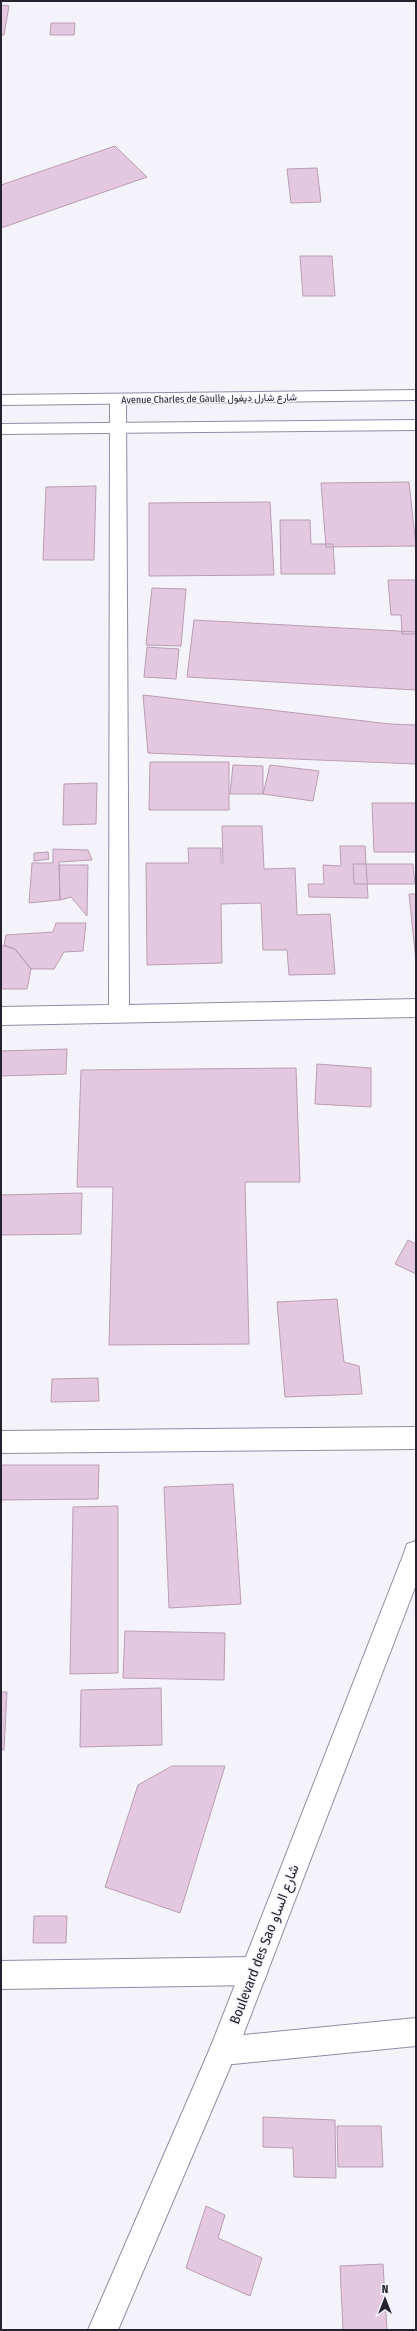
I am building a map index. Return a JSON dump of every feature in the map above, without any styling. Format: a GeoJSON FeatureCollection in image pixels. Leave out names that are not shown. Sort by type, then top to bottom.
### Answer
{"type":"FeatureCollection","features":[{"type":"Feature","properties":{"kind":"street","name":"Avenue Charles de Gaulle شارع شارل ديغول"},"geometry":{"type":"LineString","coordinates":[[1,400],[416,396]]}},
{"type":"Feature","properties":{"kind":"street"},"geometry":{"type":"LineString","coordinates":[[118,399],[119,1014]]}},
{"type":"Feature","properties":{"kind":"street"},"geometry":{"type":"LineString","coordinates":[[1,429],[416,425]]}},
{"type":"Feature","properties":{"kind":"street"},"geometry":{"type":"LineString","coordinates":[[1,1016],[416,1008]]}},
{"type":"Feature","properties":{"kind":"street"},"geometry":{"type":"LineString","coordinates":[[1,1442],[416,1438]]}},
{"type":"Feature","properties":{"kind":"street","name":"Boulevard des Sao شارع الساو"},"geometry":{"type":"LineString","coordinates":[[103,2330],[223,2051],[416,1553]]}},
{"type":"Feature","properties":{"kind":"street"},"geometry":{"type":"LineString","coordinates":[[1,1975],[254,1971]]}},
{"type":"Feature","properties":{"kind":"street"},"geometry":{"type":"LineString","coordinates":[[223,2051],[416,2032]]}},
{"type":"Feature","properties":{"kind":"building"},"geometry":{"type":"Polygon","coordinates":[[[1,5],[9,6],[4,35],[1,35],[1,5]]]}},
{"type":"Feature","properties":{"kind":"building"},"geometry":{"type":"Polygon","coordinates":[[[51,23],[75,23],[74,35],[50,35],[51,23]]]}},
{"type":"Feature","properties":{"kind":"building"},"geometry":{"type":"Polygon","coordinates":[[[115,146],[147,177],[1,228],[1,185],[115,146]]]}},
{"type":"Feature","properties":{"kind":"building"},"geometry":{"type":"Polygon","coordinates":[[[317,168],[321,202],[291,203],[287,169],[317,168]]]}},
{"type":"Feature","properties":{"kind":"building"},"geometry":{"type":"Polygon","coordinates":[[[300,256],[332,256],[335,296],[303,296],[300,256]]]}},
{"type":"Feature","properties":{"kind":"building"},"geometry":{"type":"Polygon","coordinates":[[[409,482],[416,546],[326,547],[321,483],[409,482]]]}},
{"type":"Feature","properties":{"kind":"building"},"geometry":{"type":"Polygon","coordinates":[[[96,486],[94,560],[43,560],[46,487],[96,486]]]}},
{"type":"Feature","properties":{"kind":"building"},"geometry":{"type":"Polygon","coordinates":[[[270,502],[274,575],[149,576],[149,503],[270,502]]]}},
{"type":"Feature","properties":{"kind":"building"},"geometry":{"type":"Polygon","coordinates":[[[280,520],[310,520],[311,544],[333,544],[335,574],[281,574],[280,520]]]}},
{"type":"Feature","properties":{"kind":"building"},"geometry":{"type":"Polygon","coordinates":[[[388,580],[416,580],[416,634],[402,634],[401,615],[391,615],[388,580]]]}},
{"type":"Feature","properties":{"kind":"building"},"geometry":{"type":"Polygon","coordinates":[[[152,588],[186,589],[181,646],[146,645],[152,588]]]}},
{"type":"Feature","properties":{"kind":"building"},"geometry":{"type":"Polygon","coordinates":[[[194,620],[416,632],[416,690],[187,677],[194,620]]]}},
{"type":"Feature","properties":{"kind":"building"},"geometry":{"type":"Polygon","coordinates":[[[147,647],[179,649],[176,679],[144,677],[147,647]]]}},
{"type":"Feature","properties":{"kind":"building"},"geometry":{"type":"Polygon","coordinates":[[[143,695],[390,724],[416,725],[416,764],[148,753],[143,695]]]}},
{"type":"Feature","properties":{"kind":"building"},"geometry":{"type":"Polygon","coordinates":[[[150,762],[229,762],[229,810],[149,810],[150,762]]]}},
{"type":"Feature","properties":{"kind":"building"},"geometry":{"type":"Polygon","coordinates":[[[233,765],[263,766],[263,794],[230,794],[233,765]]]}},
{"type":"Feature","properties":{"kind":"building"},"geometry":{"type":"Polygon","coordinates":[[[270,765],[319,771],[313,801],[263,794],[270,765]]]}},
{"type":"Feature","properties":{"kind":"building"},"geometry":{"type":"Polygon","coordinates":[[[97,783],[96,824],[63,825],[64,784],[97,783]]]}},
{"type":"Feature","properties":{"kind":"building"},"geometry":{"type":"Polygon","coordinates":[[[372,803],[416,803],[416,852],[374,852],[372,803]]]}},
{"type":"Feature","properties":{"kind":"building"},"geometry":{"type":"Polygon","coordinates":[[[222,826],[262,826],[264,869],[295,868],[297,915],[330,914],[335,974],[289,975],[287,950],[263,950],[261,903],[221,904],[222,963],[147,965],[146,863],[189,863],[188,848],[221,848],[221,863],[223,863],[222,826]]]}},
{"type":"Feature","properties":{"kind":"building"},"geometry":{"type":"Polygon","coordinates":[[[340,846],[365,846],[368,898],[309,897],[308,884],[324,884],[323,865],[341,866],[340,846]]]}},
{"type":"Feature","properties":{"kind":"building"},"geometry":{"type":"Polygon","coordinates":[[[53,849],[88,850],[92,860],[59,862],[60,900],[29,903],[32,863],[53,863],[53,849]]]}},
{"type":"Feature","properties":{"kind":"building"},"geometry":{"type":"Polygon","coordinates":[[[48,852],[49,859],[34,861],[34,853],[48,852]]]}},
{"type":"Feature","properties":{"kind":"building"},"geometry":{"type":"Polygon","coordinates":[[[353,864],[413,864],[415,884],[354,884],[353,864]]]}},
{"type":"Feature","properties":{"kind":"building"},"geometry":{"type":"Polygon","coordinates":[[[59,865],[88,865],[87,916],[71,897],[60,900],[59,865]]]}},
{"type":"Feature","properties":{"kind":"building"},"geometry":{"type":"Polygon","coordinates":[[[409,894],[416,894],[416,961],[409,894]]]}},
{"type":"Feature","properties":{"kind":"building"},"geometry":{"type":"Polygon","coordinates":[[[56,923],[86,923],[83,951],[64,952],[54,969],[31,969],[15,949],[4,945],[6,935],[53,932],[56,923]]]}},
{"type":"Feature","properties":{"kind":"building"},"geometry":{"type":"Polygon","coordinates":[[[1,945],[15,949],[31,969],[27,989],[1,989],[1,945]]]}},
{"type":"Feature","properties":{"kind":"building"},"geometry":{"type":"Polygon","coordinates":[[[67,1049],[66,1074],[1,1076],[1,1051],[67,1049]]]}},
{"type":"Feature","properties":{"kind":"building"},"geometry":{"type":"Polygon","coordinates":[[[317,1064],[371,1068],[371,1107],[315,1104],[317,1064]]]}},
{"type":"Feature","properties":{"kind":"building"},"geometry":{"type":"Polygon","coordinates":[[[296,1068],[300,1182],[245,1182],[249,1344],[109,1345],[113,1187],[77,1187],[81,1070],[296,1068]]]}},
{"type":"Feature","properties":{"kind":"building"},"geometry":{"type":"Polygon","coordinates":[[[82,1193],[81,1234],[1,1235],[1,1195],[82,1193]]]}},
{"type":"Feature","properties":{"kind":"building"},"geometry":{"type":"Polygon","coordinates":[[[408,1240],[416,1244],[416,1274],[395,1264],[408,1240]]]}},
{"type":"Feature","properties":{"kind":"building"},"geometry":{"type":"Polygon","coordinates":[[[337,1299],[344,1362],[359,1366],[362,1394],[285,1397],[277,1302],[337,1299]]]}},
{"type":"Feature","properties":{"kind":"building"},"geometry":{"type":"Polygon","coordinates":[[[98,1378],[99,1401],[51,1402],[52,1379],[98,1378]]]}},
{"type":"Feature","properties":{"kind":"building"},"geometry":{"type":"Polygon","coordinates":[[[1,1465],[99,1465],[98,1499],[1,1500],[1,1465]]]}},
{"type":"Feature","properties":{"kind":"building"},"geometry":{"type":"Polygon","coordinates":[[[233,1484],[241,1604],[169,1608],[164,1487],[233,1484]]]}},
{"type":"Feature","properties":{"kind":"building"},"geometry":{"type":"Polygon","coordinates":[[[118,1506],[118,1673],[70,1674],[73,1507],[118,1506]]]}},
{"type":"Feature","properties":{"kind":"building"},"geometry":{"type":"Polygon","coordinates":[[[125,1631],[225,1633],[224,1680],[123,1678],[125,1631]]]}},
{"type":"Feature","properties":{"kind":"building"},"geometry":{"type":"Polygon","coordinates":[[[161,1688],[162,1745],[80,1747],[81,1690],[161,1688]]]}},
{"type":"Feature","properties":{"kind":"building"},"geometry":{"type":"Polygon","coordinates":[[[1,1692],[7,1692],[4,1750],[1,1750],[1,1692]]]}},
{"type":"Feature","properties":{"kind":"building"},"geometry":{"type":"Polygon","coordinates":[[[172,1766],[225,1766],[180,1913],[105,1887],[138,1785],[172,1766]]]}},
{"type":"Feature","properties":{"kind":"building"},"geometry":{"type":"Polygon","coordinates":[[[34,1916],[67,1916],[66,1943],[33,1943],[34,1916]]]}},
{"type":"Feature","properties":{"kind":"building"},"geometry":{"type":"Polygon","coordinates":[[[263,2117],[335,2120],[336,2178],[294,2177],[293,2148],[263,2147],[263,2117]]]}},
{"type":"Feature","properties":{"kind":"building"},"geometry":{"type":"Polygon","coordinates":[[[337,2126],[381,2126],[383,2167],[338,2167],[337,2126]]]}},
{"type":"Feature","properties":{"kind":"building"},"geometry":{"type":"Polygon","coordinates":[[[206,2206],[225,2215],[218,2238],[262,2258],[250,2296],[186,2268],[206,2206]]]}},
{"type":"Feature","properties":{"kind":"building"},"geometry":{"type":"Polygon","coordinates":[[[383,2264],[387,2330],[343,2330],[340,2266],[383,2264]]]}}]}
